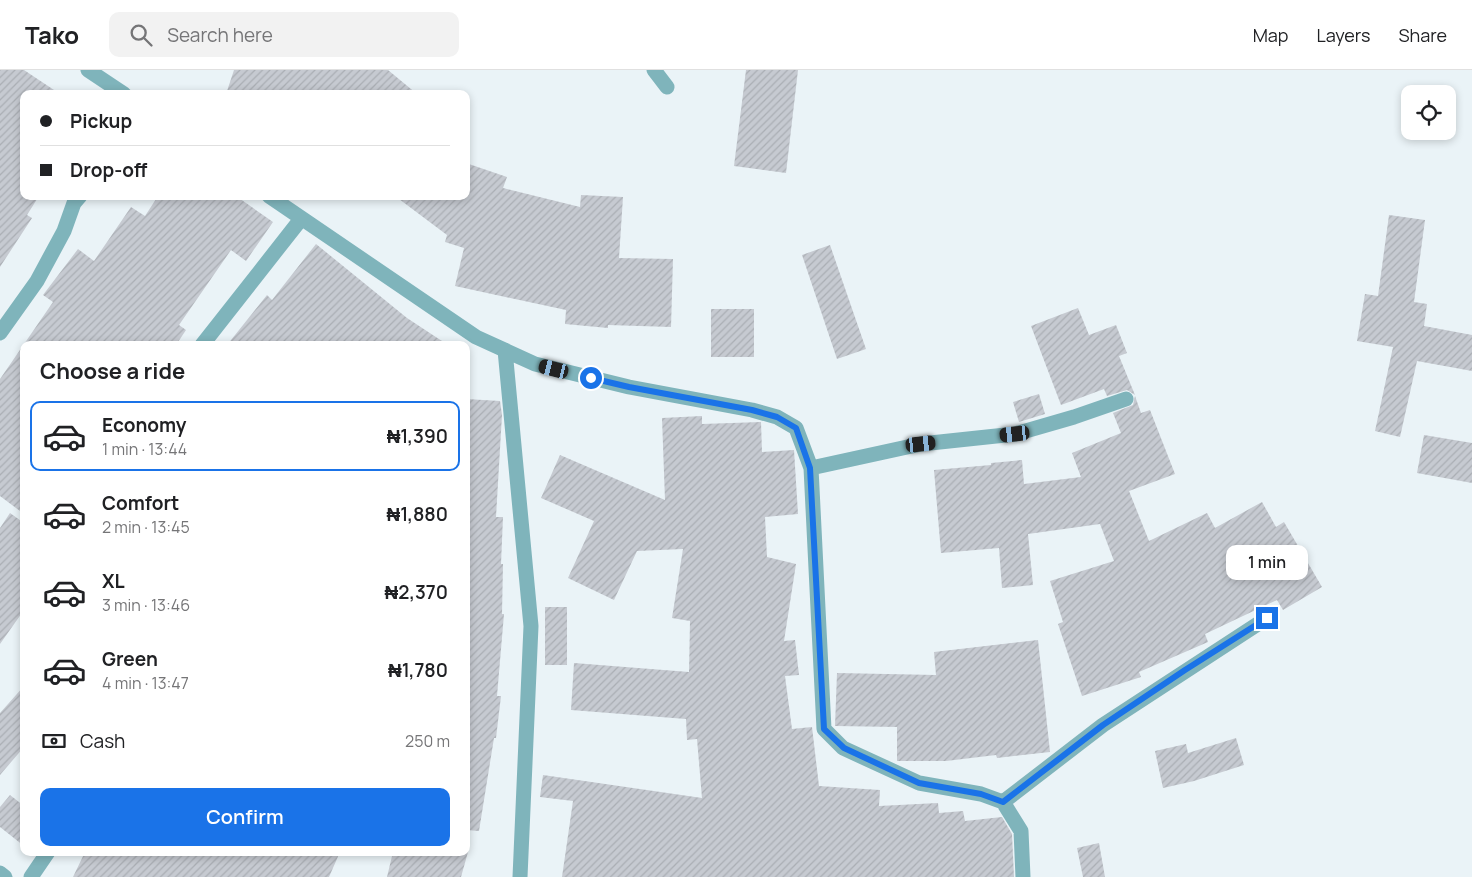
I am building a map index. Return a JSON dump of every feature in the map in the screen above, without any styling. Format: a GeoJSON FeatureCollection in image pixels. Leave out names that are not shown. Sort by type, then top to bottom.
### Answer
{"type":"FeatureCollection","features":[{"type":"Feature","properties":{"kind":"street"},"geometry":{"type":"LineString","coordinates":[[88,70],[118,90]]}},
{"type":"Feature","properties":{"kind":"street"},"geometry":{"type":"LineString","coordinates":[[654,70],[667,87]]}},
{"type":"Feature","properties":{"kind":"street"},"geometry":{"type":"LineString","coordinates":[[0,333],[37,281],[64,231],[77,200]]}},
{"type":"Feature","properties":{"kind":"street"},"geometry":{"type":"LineString","coordinates":[[275,200],[476,337],[535,364],[629,387],[752,410],[777,417],[796,428],[810,468],[824,729],[844,748],[919,783],[981,794],[1003,802],[1021,831],[1023,877]]}},
{"type":"Feature","properties":{"kind":"street"},"geometry":{"type":"LineString","coordinates":[[205,341],[301,219]]}},
{"type":"Feature","properties":{"kind":"street"},"geometry":{"type":"LineString","coordinates":[[505,350],[531,626],[520,877]]}},
{"type":"Feature","properties":{"kind":"street"},"geometry":{"type":"LineString","coordinates":[[810,468],[921,444],[1015,434],[1074,417],[1126,399]]}},
{"type":"Feature","properties":{"kind":"street"},"geometry":{"type":"LineString","coordinates":[[1003,802],[1103,725],[1267,618]]}},
{"type":"Feature","properties":{"kind":"street"},"geometry":{"type":"LineString","coordinates":[[31,877],[45,856]]}},
{"type":"Feature","properties":{"kind":"street"},"geometry":{"type":"LineString","coordinates":[[0,873],[5,877]]}},
{"type":"Feature","properties":{"kind":"building"},"geometry":{"type":"Polygon","coordinates":[[[0,70],[24,70],[54,90],[20,90],[20,200],[36,200],[27,215],[32,218],[0,267],[0,70]]]}},
{"type":"Feature","properties":{"kind":"building"},"geometry":{"type":"Polygon","coordinates":[[[234,70],[388,70],[412,90],[227,90],[234,70]]]}},
{"type":"Feature","properties":{"kind":"building"},"geometry":{"type":"Polygon","coordinates":[[[746,70],[798,70],[786,173],[734,166],[746,70]]]}},
{"type":"Feature","properties":{"kind":"building"},"geometry":{"type":"Polygon","coordinates":[[[470,164],[507,177],[503,188],[580,207],[581,195],[623,197],[619,258],[673,259],[671,327],[608,325],[608,328],[565,324],[566,310],[455,286],[464,248],[445,242],[447,235],[400,200],[470,200],[470,164]]]}},
{"type":"Feature","properties":{"kind":"building"},"geometry":{"type":"Polygon","coordinates":[[[155,200],[242,200],[273,222],[246,261],[231,250],[179,325],[186,330],[179,341],[26,341],[53,302],[43,295],[78,249],[94,261],[131,207],[145,216],[155,200]]]}},
{"type":"Feature","properties":{"kind":"building"},"geometry":{"type":"Polygon","coordinates":[[[1389,215],[1425,220],[1414,302],[1427,304],[1424,326],[1472,335],[1472,371],[1417,361],[1400,437],[1375,431],[1393,347],[1357,341],[1365,294],[1378,296],[1389,215]]]}},
{"type":"Feature","properties":{"kind":"building"},"geometry":{"type":"Polygon","coordinates":[[[316,244],[407,318],[442,341],[230,341],[267,295],[272,300],[316,244]]]}},
{"type":"Feature","properties":{"kind":"building"},"geometry":{"type":"Polygon","coordinates":[[[830,245],[866,349],[837,359],[802,255],[830,245]]]}},
{"type":"Feature","properties":{"kind":"building"},"geometry":{"type":"Polygon","coordinates":[[[1078,308],[1089,335],[1116,325],[1127,353],[1119,356],[1135,395],[1127,390],[1107,396],[1104,389],[1061,405],[1031,326],[1078,308]]]}},
{"type":"Feature","properties":{"kind":"building"},"geometry":{"type":"Polygon","coordinates":[[[711,309],[754,309],[754,357],[711,357],[711,309]]]}},
{"type":"Feature","properties":{"kind":"building"},"geometry":{"type":"Polygon","coordinates":[[[20,350],[20,511],[0,496],[0,379],[20,350]]]}},
{"type":"Feature","properties":{"kind":"building"},"geometry":{"type":"Polygon","coordinates":[[[1039,394],[1045,414],[1019,422],[1013,402],[1039,394]]]}},
{"type":"Feature","properties":{"kind":"building"},"geometry":{"type":"Polygon","coordinates":[[[1135,396],[1141,413],[1150,410],[1175,474],[1129,491],[1149,541],[1207,513],[1215,528],[1262,502],[1276,527],[1284,522],[1322,587],[1283,610],[1277,600],[1205,634],[1208,642],[1139,672],[1141,677],[1082,696],[1058,624],[1063,622],[1050,581],[1114,561],[1100,524],[1028,534],[1033,585],[1002,588],[999,548],[941,553],[934,470],[1022,460],[1024,484],[1081,477],[1072,453],[1121,433],[1113,413],[1133,405],[1135,396]]]}},
{"type":"Feature","properties":{"kind":"building"},"geometry":{"type":"Polygon","coordinates":[[[470,399],[500,401],[502,415],[496,517],[503,517],[501,564],[503,564],[502,614],[504,614],[497,696],[501,696],[496,738],[494,738],[479,831],[470,830],[470,399]]]}},
{"type":"Feature","properties":{"kind":"building"},"geometry":{"type":"Polygon","coordinates":[[[702,416],[702,424],[761,422],[762,452],[794,450],[798,514],[765,517],[767,557],[796,564],[784,641],[795,640],[799,675],[785,676],[792,729],[812,727],[819,786],[880,790],[879,806],[938,803],[939,813],[963,811],[965,821],[1002,817],[1012,834],[1014,877],[562,877],[573,801],[540,797],[543,775],[702,798],[697,739],[687,740],[686,719],[571,710],[574,663],[689,672],[690,621],[672,618],[683,549],[637,551],[614,600],[568,578],[594,521],[541,498],[560,455],[665,500],[662,418],[702,416]]]}},
{"type":"Feature","properties":{"kind":"building"},"geometry":{"type":"Polygon","coordinates":[[[1424,435],[1472,443],[1472,483],[1417,473],[1424,435]]]}},
{"type":"Feature","properties":{"kind":"building"},"geometry":{"type":"Polygon","coordinates":[[[10,513],[20,520],[20,616],[0,644],[0,528],[10,513]]]}},
{"type":"Feature","properties":{"kind":"building"},"geometry":{"type":"Polygon","coordinates":[[[545,607],[567,607],[567,665],[545,665],[545,607]]]}},
{"type":"Feature","properties":{"kind":"building"},"geometry":{"type":"Polygon","coordinates":[[[1038,640],[1050,752],[997,758],[996,755],[946,761],[897,761],[897,727],[835,726],[837,673],[936,675],[934,652],[1038,640]]]}},
{"type":"Feature","properties":{"kind":"building"},"geometry":{"type":"Polygon","coordinates":[[[20,690],[20,752],[0,775],[0,713],[20,690]]]}},
{"type":"Feature","properties":{"kind":"building"},"geometry":{"type":"Polygon","coordinates":[[[1236,738],[1244,765],[1194,781],[1163,788],[1155,751],[1186,744],[1188,753],[1236,738]]]}},
{"type":"Feature","properties":{"kind":"building"},"geometry":{"type":"Polygon","coordinates":[[[10,795],[20,803],[20,843],[0,827],[0,807],[10,795]]]}},
{"type":"Feature","properties":{"kind":"building"},"geometry":{"type":"Polygon","coordinates":[[[1099,843],[1105,877],[1083,877],[1077,848],[1099,843]]]}},
{"type":"Feature","properties":{"kind":"building"},"geometry":{"type":"Polygon","coordinates":[[[83,856],[338,856],[329,877],[73,877],[83,856]]]}},
{"type":"Feature","properties":{"kind":"building"},"geometry":{"type":"Polygon","coordinates":[[[392,856],[467,856],[461,877],[387,877],[392,856]]]}},
{"type":"Feature","properties":{"kind":"route"},"geometry":{"type":"LineString","coordinates":[[591,378],[752,410],[777,417],[796,428],[810,468],[818,586],[824,729],[844,748],[919,783],[981,794],[1003,802],[1103,725],[1267,618]]}}]}
